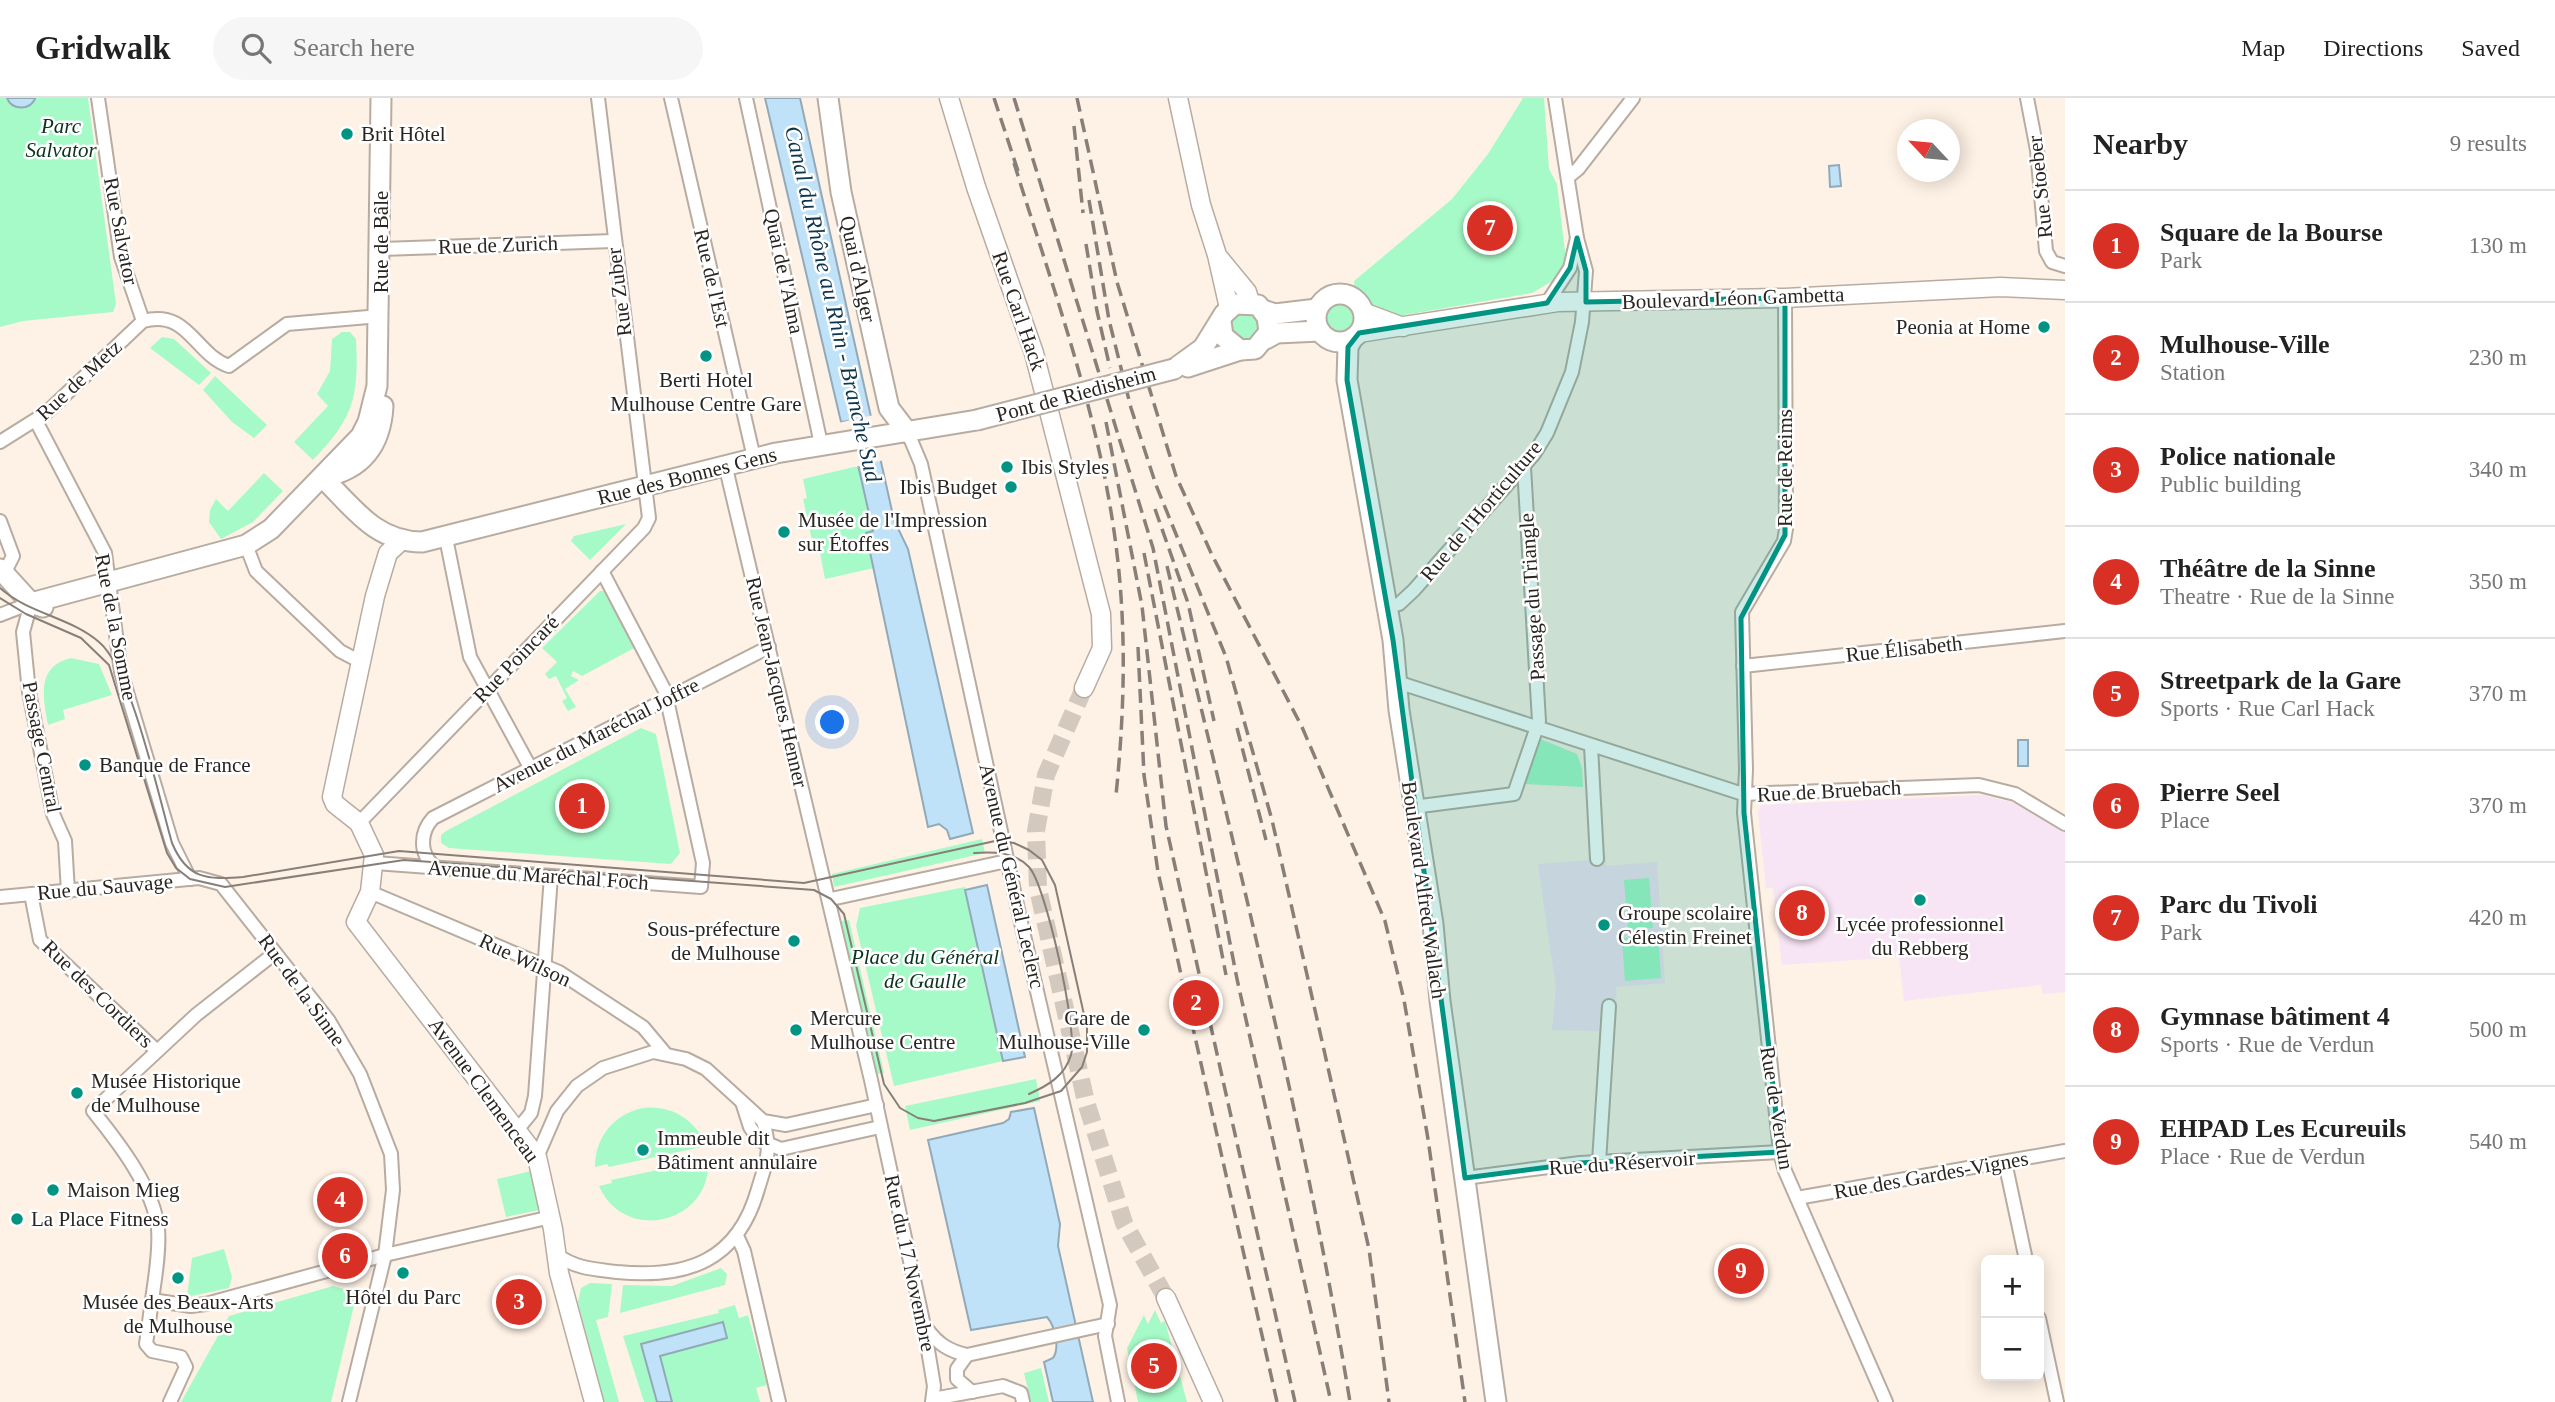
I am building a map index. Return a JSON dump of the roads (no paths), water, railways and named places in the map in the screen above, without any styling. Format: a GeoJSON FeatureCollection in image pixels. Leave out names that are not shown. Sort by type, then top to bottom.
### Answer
{"type":"FeatureCollection","features":[{"type":"Feature","properties":{"kind":"main road","name":"Rue de Bâle"},"geometry":{"type":"LineString","coordinates":[[246,545],[263,536],[282,518],[360,436],[368,422],[377,386],[382,249],[382,98]]}},
{"type":"Feature","properties":{"kind":"main road","name":"Quai d'Alger"},"geometry":{"type":"LineString","coordinates":[[828,98],[841,192],[889,408],[908,433]]}},
{"type":"Feature","properties":{"kind":"main road"},"geometry":{"type":"LineString","coordinates":[[1341,294],[1355,299],[1363,312],[1356,336],[1277,333],[1255,349],[1240,350],[1192,367],[1174,369],[1203,348],[1225,315],[1257,306],[1275,314],[1317,309],[1327,298],[1341,294]]}},
{"type":"Feature","properties":{"kind":"main road"},"geometry":{"type":"LineString","coordinates":[[1257,306],[1269,324],[1266,339]]}},
{"type":"Feature","properties":{"kind":"main road"},"geometry":{"type":"LineString","coordinates":[[1317,309],[1325,336]]}},
{"type":"Feature","properties":{"kind":"main road"},"geometry":{"type":"LineString","coordinates":[[1225,315],[1227,343],[1240,350]]}},
{"type":"Feature","properties":{"kind":"main road","name":"Boulevard Alfred Wallach"},"geometry":{"type":"LineString","coordinates":[[1325,336],[1347,380]]}},
{"type":"Feature","properties":{"kind":"main road","name":"Boulevard Alfred Wallach"},"geometry":{"type":"LineString","coordinates":[[1356,336],[1348,347],[1347,380],[1388,607],[1413,807],[1433,924],[1440,1001],[1496,1402]]}},
{"type":"Feature","properties":{"kind":"main road","name":"Pont de Riedisheim"},"geometry":{"type":"LineString","coordinates":[[977,420],[1174,369]]}},
{"type":"Feature","properties":{"kind":"main road","name":"Rue des Bonnes Gens"},"geometry":{"type":"LineString","coordinates":[[401,541],[446,538],[725,464],[829,442],[908,433],[977,420]]}},
{"type":"Feature","properties":{"kind":"main road"},"geometry":{"type":"LineString","coordinates":[[322,477],[377,530],[401,541]]}},
{"type":"Feature","properties":{"kind":"main road"},"geometry":{"type":"LineString","coordinates":[[2,571],[31,603],[246,545]]}},
{"type":"Feature","properties":{"kind":"street","name":"Rue Salvator"},"geometry":{"type":"LineString","coordinates":[[98,98],[121,257],[143,321]]}},
{"type":"Feature","properties":{"kind":"street","name":"Rue Zuber"},"geometry":{"type":"LineString","coordinates":[[598,98],[644,486]]}},
{"type":"Feature","properties":{"kind":"street","name":"Rue de l'Est"},"geometry":{"type":"LineString","coordinates":[[671,98],[754,458]]}},
{"type":"Feature","properties":{"kind":"street","name":"Quai de l'Alma"},"geometry":{"type":"LineString","coordinates":[[746,98],[829,442]]}},
{"type":"Feature","properties":{"kind":"street","name":"Rue Carl Hack"},"geometry":{"type":"LineString","coordinates":[[949,98],[1038,366],[1101,614],[1102,648],[1084,688]]}},
{"type":"Feature","properties":{"kind":"street"},"geometry":{"type":"LineString","coordinates":[[1178,98],[1201,205],[1217,255],[1225,315]]}},
{"type":"Feature","properties":{"kind":"street","name":"Rue de l'Horticulture"},"geometry":{"type":"LineString","coordinates":[[1388,607],[1399,604],[1414,590],[1524,467],[1547,433],[1572,372],[1585,302],[1586,271],[1577,238],[1555,98]]}},
{"type":"Feature","properties":{"kind":"street"},"geometry":{"type":"LineString","coordinates":[[1568,177],[1578,169],[1633,98]]}},
{"type":"Feature","properties":{"kind":"street","name":"Rue Stoeber"},"geometry":{"type":"LineString","coordinates":[[2027,98],[2037,150],[2046,251],[2052,262],[2065,266]]}},
{"type":"Feature","properties":{"kind":"street","name":"Rue de l'Horticulture"},"geometry":{"type":"LineString","coordinates":[[1547,303],[1570,268],[1577,238]]}},
{"type":"Feature","properties":{"kind":"street","name":"Rue de Zurich"},"geometry":{"type":"LineString","coordinates":[[382,249],[614,241]]}},
{"type":"Feature","properties":{"kind":"street"},"geometry":{"type":"LineString","coordinates":[[1217,255],[1257,306]]}},
{"type":"Feature","properties":{"kind":"street","name":"Boulevard Léon Gambetta"},"geometry":{"type":"LineString","coordinates":[[1356,336],[1547,303],[1785,298],[2000,287],[2065,289]]}},
{"type":"Feature","properties":{"kind":"street","name":"Rue de Reims"},"geometry":{"type":"LineString","coordinates":[[1743,794],[1746,770],[1743,607],[1786,535],[1785,298]]}},
{"type":"Feature","properties":{"kind":"street"},"geometry":{"type":"LineString","coordinates":[[1363,312],[1403,327]]}},
{"type":"Feature","properties":{"kind":"street","name":"Rue de Metz"},"geometry":{"type":"LineString","coordinates":[[0,442],[36,421],[143,321],[157,317],[177,323],[229,366],[287,324],[380,316]]}},
{"type":"Feature","properties":{"kind":"street","name":"Rue de la Somme"},"geometry":{"type":"LineString","coordinates":[[36,421],[61,464],[105,553],[111,580],[121,673],[172,843],[190,879]]}},
{"type":"Feature","properties":{"kind":"street","name":"Avenue du Général Leclerc"},"geometry":{"type":"LineString","coordinates":[[908,433],[920,464],[1007,861],[1110,1306],[1107,1349],[1118,1402]]}},
{"type":"Feature","properties":{"kind":"street","name":"Rue Jean-Jacques Henner"},"geometry":{"type":"LineString","coordinates":[[725,464],[831,899]]}},
{"type":"Feature","properties":{"kind":"street","name":"Passage du Triangle"},"geometry":{"type":"LineString","coordinates":[[1524,467],[1539,728]]}},
{"type":"Feature","properties":{"kind":"street","name":"Rue Poincaré"},"geometry":{"type":"LineString","coordinates":[[359,823],[647,524],[650,510],[644,486]]}},
{"type":"Feature","properties":{"kind":"street"},"geometry":{"type":"LineString","coordinates":[[0,521],[13,556],[2,571]]}},
{"type":"Feature","properties":{"kind":"street"},"geometry":{"type":"LineString","coordinates":[[446,538],[470,657],[531,769]]}},
{"type":"Feature","properties":{"kind":"street"},"geometry":{"type":"LineString","coordinates":[[370,892],[375,863],[370,840],[359,823],[335,804],[332,797],[385,560],[401,541]]}},
{"type":"Feature","properties":{"kind":"street"},"geometry":{"type":"LineString","coordinates":[[246,545],[256,571],[341,650],[361,662]]}},
{"type":"Feature","properties":{"kind":"street"},"geometry":{"type":"LineString","coordinates":[[601,571],[667,699]]}},
{"type":"Feature","properties":{"kind":"street"},"geometry":{"type":"LineString","coordinates":[[0,615],[31,603]]}},
{"type":"Feature","properties":{"kind":"street","name":"Passage Central"},"geometry":{"type":"LineString","coordinates":[[31,603],[23,632],[29,692],[53,814],[65,841],[68,891]]}},
{"type":"Feature","properties":{"kind":"street","name":"Rue Élisabeth"},"geometry":{"type":"LineString","coordinates":[[1743,666],[2065,631]]}},
{"type":"Feature","properties":{"kind":"street","name":"Avenue du Maréchal Joffre"},"geometry":{"type":"LineString","coordinates":[[435,866],[429,861],[422,844],[426,825],[441,814],[769,647]]}},
{"type":"Feature","properties":{"kind":"street","name":"Rue de Bruebach"},"geometry":{"type":"LineString","coordinates":[[1397,682],[1743,794],[1979,785],[2015,794],[2065,824]]}},
{"type":"Feature","properties":{"kind":"street","name":"Avenue du Maréchal Foch"},"geometry":{"type":"LineString","coordinates":[[375,863],[701,887],[702,863],[667,699]]}},
{"type":"Feature","properties":{"kind":"street"},"geometry":{"type":"LineString","coordinates":[[1413,807],[1514,794],[1539,728]]}},
{"type":"Feature","properties":{"kind":"street"},"geometry":{"type":"LineString","coordinates":[[1591,746],[1597,859]]}},
{"type":"Feature","properties":{"kind":"street","name":"Rue de Verdun"},"geometry":{"type":"LineString","coordinates":[[1743,794],[1780,1152],[1797,1198],[1886,1402]]}},
{"type":"Feature","properties":{"kind":"street"},"geometry":{"type":"LineString","coordinates":[[741,1102],[750,1127],[760,1140],[781,1149],[880,1127],[831,899],[1007,861]]}},
{"type":"Feature","properties":{"kind":"street"},"geometry":{"type":"LineString","coordinates":[[517,1129],[531,1114],[535,1096],[551,876]]}},
{"type":"Feature","properties":{"kind":"street","name":"Rue du Sauvage"},"geometry":{"type":"LineString","coordinates":[[0,897],[190,879],[209,880]]}},
{"type":"Feature","properties":{"kind":"street","name":"Rue de la Sinne"},"geometry":{"type":"LineString","coordinates":[[209,880],[225,887],[328,1021],[360,1074],[391,1154],[393,1189],[385,1255],[349,1402]]}},
{"type":"Feature","properties":{"kind":"street","name":"Avenue Clemenceau"},"geometry":{"type":"LineString","coordinates":[[370,892],[356,922],[537,1157],[551,1217],[556,1255],[594,1402]]}},
{"type":"Feature","properties":{"kind":"street","name":"Rue Wilson"},"geometry":{"type":"LineString","coordinates":[[370,892],[546,965],[643,1027],[663,1052]]}},
{"type":"Feature","properties":{"kind":"street","name":"Rue des Cordiers"},"geometry":{"type":"LineString","coordinates":[[31,894],[40,940],[157,1051]]}},
{"type":"Feature","properties":{"kind":"street"},"geometry":{"type":"LineString","coordinates":[[170,1402],[184,1378],[184,1361],[176,1354],[148,1348],[158,1230],[154,1213],[128,1155],[93,1111],[196,1015],[275,953]]}},
{"type":"Feature","properties":{"kind":"street"},"geometry":{"type":"LineString","coordinates":[[1599,1162],[1609,1006]]}},
{"type":"Feature","properties":{"kind":"street"},"geometry":{"type":"LineString","coordinates":[[537,1157],[557,1111],[583,1081],[618,1061],[663,1052],[706,1069],[763,1121],[786,1125],[877,1105]]}},
{"type":"Feature","properties":{"kind":"street"},"geometry":{"type":"LineString","coordinates":[[556,1255],[581,1269],[657,1275],[698,1265],[715,1256],[737,1236],[753,1208],[771,1146],[763,1121]]}},
{"type":"Feature","properties":{"kind":"street","name":"Rue du 17 Novembre"},"geometry":{"type":"LineString","coordinates":[[880,1127],[933,1372],[933,1401]]}},
{"type":"Feature","properties":{"kind":"street","name":"Rue des Gardes-Vignes"},"geometry":{"type":"LineString","coordinates":[[1797,1198],[2065,1151]]}},
{"type":"Feature","properties":{"kind":"street","name":"Rue du Réservoir"},"geometry":{"type":"LineString","coordinates":[[1465,1178],[1599,1162],[1780,1152]]}},
{"type":"Feature","properties":{"kind":"street"},"geometry":{"type":"LineString","coordinates":[[2005,1161],[2025,1255]]}},
{"type":"Feature","properties":{"kind":"street"},"geometry":{"type":"LineString","coordinates":[[152,1300],[191,1306],[238,1296],[385,1255],[551,1217]]}},
{"type":"Feature","properties":{"kind":"street"},"geometry":{"type":"LineString","coordinates":[[737,1236],[744,1251],[779,1402]]}},
{"type":"Feature","properties":{"kind":"street"},"geometry":{"type":"LineString","coordinates":[[1166,1298],[1213,1402]]}},
{"type":"Feature","properties":{"kind":"street"},"geometry":{"type":"LineString","coordinates":[[924,1326],[936,1342],[951,1351],[967,1354],[1108,1324]]}},
{"type":"Feature","properties":{"kind":"street"},"geometry":{"type":"LineString","coordinates":[[2044,1341],[2057,1402]]}},
{"type":"Feature","properties":{"kind":"street"},"geometry":{"type":"LineString","coordinates":[[967,1354],[957,1369],[957,1379],[972,1392]]}},
{"type":"Feature","properties":{"kind":"street"},"geometry":{"type":"LineString","coordinates":[[933,1401],[1003,1386],[1014,1388],[1021,1393],[1023,1402]]}},
{"type":"Feature","properties":{"kind":"water"},"geometry":{"type":"Polygon","coordinates":[[[7,98],[35,99],[29,106],[21,108],[13,105],[7,98]]]}},
{"type":"Feature","properties":{"kind":"water","name":"Canal du Rhône au Rhin - Branche Sud"},"geometry":{"type":"Polygon","coordinates":[[[765,98],[800,98],[894,520],[908,549],[973,833],[950,839],[947,830],[939,824],[928,827],[866,533],[873,531],[848,421],[841,422],[765,98]]]}},
{"type":"Feature","properties":{"kind":"water"},"geometry":{"type":"Polygon","coordinates":[[[1839,165],[1841,186],[1830,187],[1829,166],[1839,165]]]}},
{"type":"Feature","properties":{"kind":"water"},"geometry":{"type":"Polygon","coordinates":[[[2018,740],[2028,740],[2028,766],[2018,766],[2018,740]]]}},
{"type":"Feature","properties":{"kind":"water"},"geometry":{"type":"Polygon","coordinates":[[[987,885],[1025,1057],[1003,1061],[965,890],[987,885]]]}},
{"type":"Feature","properties":{"kind":"water"},"geometry":{"type":"Polygon","coordinates":[[[1034,1108],[1060,1224],[1058,1246],[1093,1402],[1053,1402],[1044,1362],[1053,1358],[1056,1343],[1047,1317],[971,1330],[928,1140],[1003,1123],[1009,1119],[1011,1112],[1034,1108]]]}},
{"type":"Feature","properties":{"kind":"water"},"geometry":{"type":"Polygon","coordinates":[[[723,1322],[727,1338],[660,1356],[672,1402],[657,1402],[641,1344],[723,1322]]]}},
{"type":"Feature","properties":{"kind":"tunnel"},"geometry":{"type":"LineString","coordinates":[[1084,688],[1046,775],[1036,831],[1038,889],[1086,1102],[1124,1223],[1166,1298]]}},
{"type":"Feature","properties":{"kind":"tram line"},"geometry":{"type":"LineString","coordinates":[[0,588],[24,604],[88,634],[111,656],[143,735],[172,843],[184,864],[200,875],[219,878],[243,877],[399,851],[804,883],[995,841],[1014,843],[1042,860],[1055,885],[1087,1028],[1087,1052],[1082,1067],[1061,1091],[1025,1103],[934,1121],[918,1118],[900,1108],[884,1084],[844,914],[831,899],[814,890],[404,860],[225,887],[190,879],[176,868],[167,853],[109,665],[81,638],[26,614],[0,598]]}},
{"type":"Feature","properties":{"kind":"tram line"},"geometry":{"type":"LineString","coordinates":[[974,853],[1010,855],[1029,867],[1036,879],[1052,928],[1070,1018],[1071,1055],[1060,1074],[1049,1084],[1029,1094]]}},
{"type":"Feature","properties":{"kind":"railway"},"geometry":{"type":"LineString","coordinates":[[994,98],[1018,171]]}},
{"type":"Feature","properties":{"kind":"railway"},"geometry":{"type":"LineString","coordinates":[[1014,98],[1153,548],[1237,979],[1331,1402]]}},
{"type":"Feature","properties":{"kind":"railway"},"geometry":{"type":"LineString","coordinates":[[1077,98],[1117,282],[1176,476],[1212,555],[1302,727],[1385,921],[1404,1000],[1428,1139],[1465,1402]]}},
{"type":"Feature","properties":{"kind":"railway"},"geometry":{"type":"LineString","coordinates":[[1074,126],[1083,213]]}},
{"type":"Feature","properties":{"kind":"railway"},"geometry":{"type":"LineString","coordinates":[[1014,163],[1084,391],[1114,531],[1123,630],[1121,729],[1116,795]]}},
{"type":"Feature","properties":{"kind":"railway"},"geometry":{"type":"LineString","coordinates":[[1089,200],[1109,320],[1131,408],[1156,485],[1226,657],[1272,820],[1369,1249],[1389,1402]]}},
{"type":"Feature","properties":{"kind":"railway"},"geometry":{"type":"LineString","coordinates":[[1086,244],[1110,368]]}},
{"type":"Feature","properties":{"kind":"railway"},"geometry":{"type":"LineString","coordinates":[[1106,422],[1142,606],[1166,826],[1295,1402]]}},
{"type":"Feature","properties":{"kind":"railway"},"geometry":{"type":"LineString","coordinates":[[1155,509],[1188,603],[1214,721]]}},
{"type":"Feature","properties":{"kind":"railway"},"geometry":{"type":"LineString","coordinates":[[1144,553],[1226,975]]}},
{"type":"Feature","properties":{"kind":"railway"},"geometry":{"type":"LineString","coordinates":[[1167,566],[1289,1087],[1332,1297],[1350,1402]]}},
{"type":"Feature","properties":{"kind":"railway"},"geometry":{"type":"LineString","coordinates":[[1138,647],[1144,775],[1158,872],[1277,1402]]}},
{"type":"Feature","properties":{"kind":"railway"},"geometry":{"type":"LineString","coordinates":[[1237,728],[1266,840]]}},
{"type":"Feature","properties":{"kind":"place","name":"Brit Hôtel"},"geometry":{"type":"Point","coordinates":[347,134]}},
{"type":"Feature","properties":{"kind":"place","name":"Parc du Tivoli"},"geometry":{"type":"Point","coordinates":[1490,228]}},
{"type":"Feature","properties":{"kind":"place","name":"Peonia at Home"},"geometry":{"type":"Point","coordinates":[2044,327]}},
{"type":"Feature","properties":{"kind":"place","name":"Berti Hotel Mulhouse Centre Gare"},"geometry":{"type":"Point","coordinates":[706,356]}},
{"type":"Feature","properties":{"kind":"place","name":"Ibis Styles"},"geometry":{"type":"Point","coordinates":[1007,467]}},
{"type":"Feature","properties":{"kind":"place","name":"Ibis Budget"},"geometry":{"type":"Point","coordinates":[1011,487]}},
{"type":"Feature","properties":{"kind":"place","name":"Musée de l'Impression sur Étoffes"},"geometry":{"type":"Point","coordinates":[784,532]}},
{"type":"Feature","properties":{"kind":"place","name":"Banque de France"},"geometry":{"type":"Point","coordinates":[85,765]}},
{"type":"Feature","properties":{"kind":"place","name":"Square de la Bourse"},"geometry":{"type":"Point","coordinates":[582,806]}},
{"type":"Feature","properties":{"kind":"place","name":"Lycée professionnel du Rebberg"},"geometry":{"type":"Point","coordinates":[1920,900]}},
{"type":"Feature","properties":{"kind":"place","name":"Gymnase bâtiment 4"},"geometry":{"type":"Point","coordinates":[1802,913]}},
{"type":"Feature","properties":{"kind":"place","name":"Groupe scolaire Célestin Freinet"},"geometry":{"type":"Point","coordinates":[1604,925]}},
{"type":"Feature","properties":{"kind":"place","name":"Sous-préfecture de Mulhouse"},"geometry":{"type":"Point","coordinates":[794,941]}},
{"type":"Feature","properties":{"kind":"place","name":"Mulhouse-Ville"},"geometry":{"type":"Point","coordinates":[1196,1003]}},
{"type":"Feature","properties":{"kind":"place","name":"Mercure Mulhouse Centre"},"geometry":{"type":"Point","coordinates":[796,1030]}},
{"type":"Feature","properties":{"kind":"place","name":"Gare de Mulhouse-Ville"},"geometry":{"type":"Point","coordinates":[1144,1030]}},
{"type":"Feature","properties":{"kind":"place","name":"Musée Historique de Mulhouse"},"geometry":{"type":"Point","coordinates":[77,1093]}},
{"type":"Feature","properties":{"kind":"place","name":"Immeuble dit Bâtiment annulaire"},"geometry":{"type":"Point","coordinates":[643,1150]}},
{"type":"Feature","properties":{"kind":"place","name":"Maison Mieg"},"geometry":{"type":"Point","coordinates":[53,1190]}},
{"type":"Feature","properties":{"kind":"place","name":"Théâtre de la Sinne"},"geometry":{"type":"Point","coordinates":[340,1200]}},
{"type":"Feature","properties":{"kind":"place","name":"La Place Fitness"},"geometry":{"type":"Point","coordinates":[17,1219]}},
{"type":"Feature","properties":{"kind":"place","name":"Pierre Seel"},"geometry":{"type":"Point","coordinates":[345,1256]}},
{"type":"Feature","properties":{"kind":"place","name":"EHPAD Les Ecureuils"},"geometry":{"type":"Point","coordinates":[1741,1271]}},
{"type":"Feature","properties":{"kind":"place","name":"Hôtel du Parc"},"geometry":{"type":"Point","coordinates":[403,1273]}},
{"type":"Feature","properties":{"kind":"place","name":"Musée des Beaux-Arts de Mulhouse"},"geometry":{"type":"Point","coordinates":[178,1278]}},
{"type":"Feature","properties":{"kind":"place","name":"Police nationale"},"geometry":{"type":"Point","coordinates":[519,1302]}},
{"type":"Feature","properties":{"kind":"place","name":"Streetpark de la Gare"},"geometry":{"type":"Point","coordinates":[1154,1366]}},
{"type":"Feature","properties":{"kind":"park label","name":"Parc Salvator"},"geometry":{"type":"Point","coordinates":[61,138]}},
{"type":"Feature","properties":{"kind":"park label","name":"Place du Général de Gaulle"},"geometry":{"type":"Point","coordinates":[925,969]}}]}
